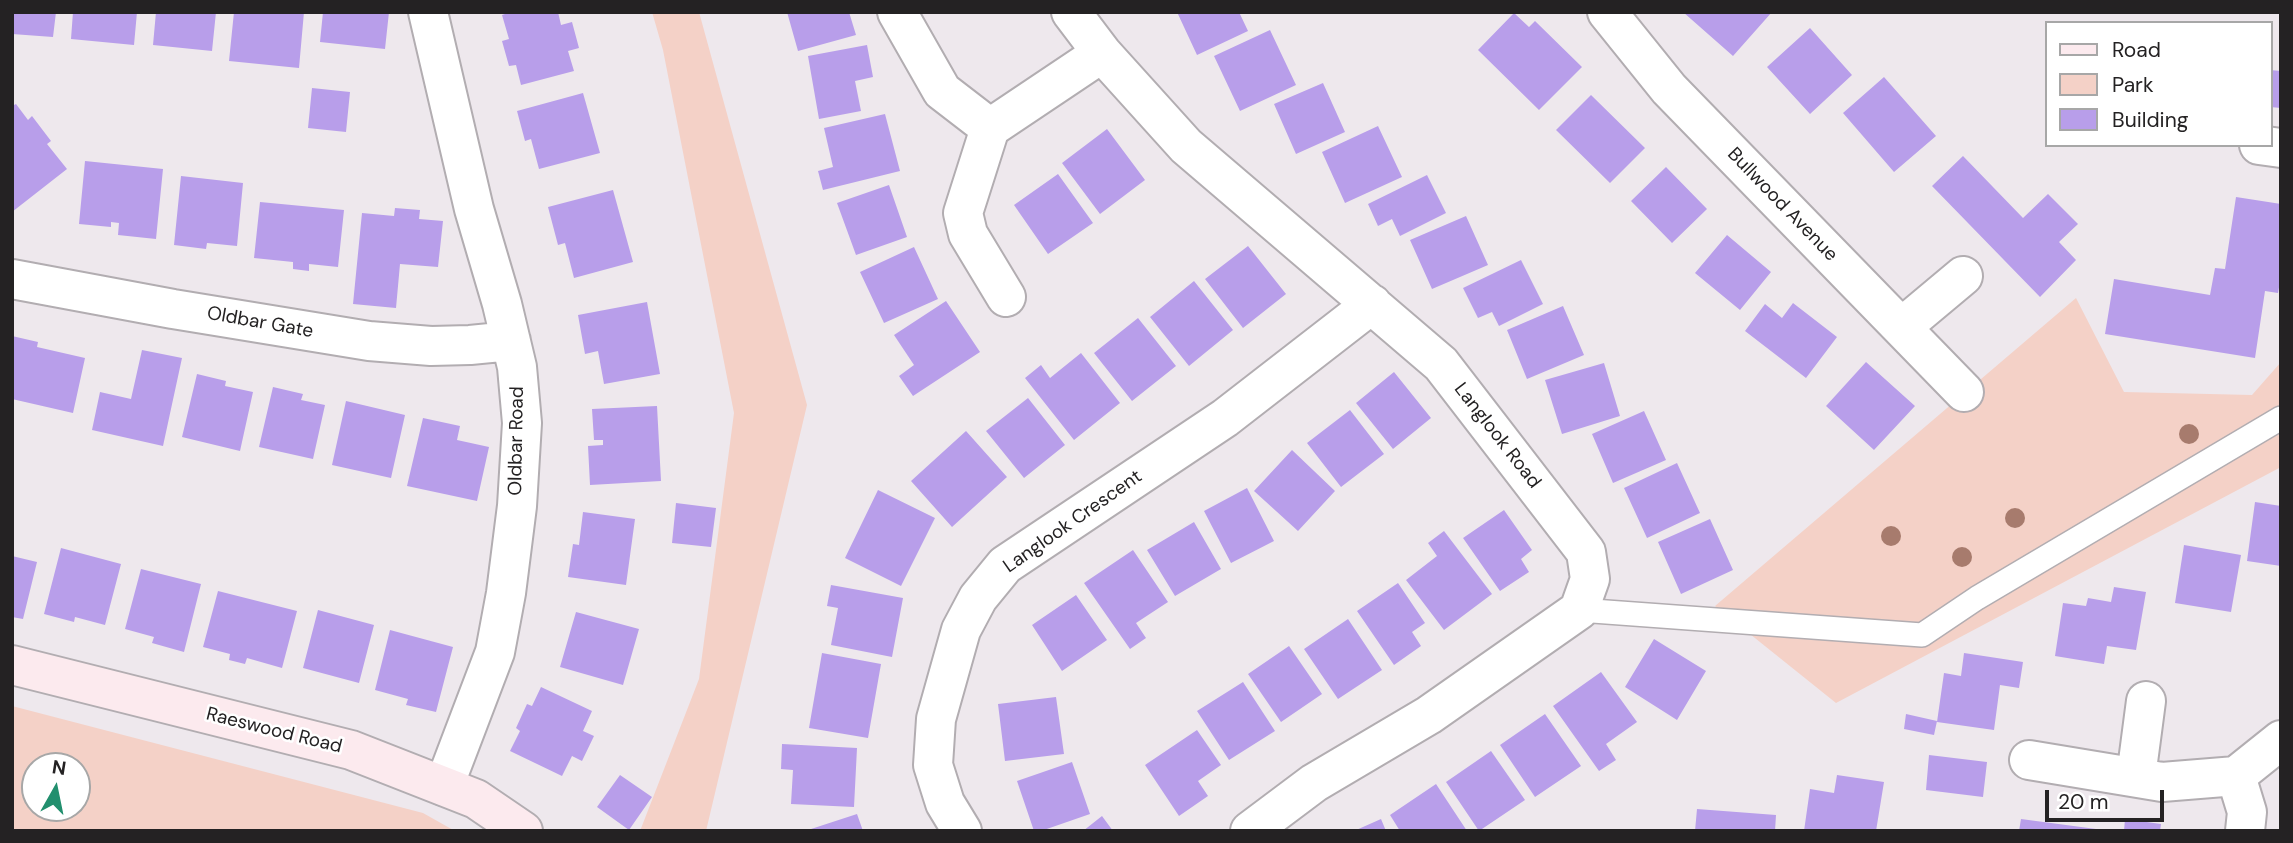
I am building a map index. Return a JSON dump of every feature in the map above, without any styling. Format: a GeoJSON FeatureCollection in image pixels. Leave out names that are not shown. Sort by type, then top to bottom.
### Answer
{"type":"FeatureCollection","features":[{"type":"Feature","properties":{"kind":"street","name":"Oldbar Road"},"geometry":{"type":"LineString","coordinates":[[428,12],[474,209],[511,341],[517,368],[522,424],[517,506],[495,652],[444,786]]}},
{"type":"Feature","properties":{"kind":"street"},"geometry":{"type":"LineString","coordinates":[[897,12],[942,91],[990,128]]}},
{"type":"Feature","properties":{"kind":"street","name":"Langlook Road"},"geometry":{"type":"LineString","coordinates":[[1071,12],[1102,53],[1186,146],[1441,364],[1586,552],[1590,579],[1579,610]]}},
{"type":"Feature","properties":{"kind":"street","name":"Bullwood Avenue"},"geometry":{"type":"LineString","coordinates":[[1606,12],[1669,89],[1964,392]]}},
{"type":"Feature","properties":{"kind":"street"},"geometry":{"type":"LineString","coordinates":[[1006,297],[968,234],[963,213],[990,128],[1102,53]]}},
{"type":"Feature","properties":{"kind":"street"},"geometry":{"type":"LineString","coordinates":[[1902,327],[1963,276]]}},
{"type":"Feature","properties":{"kind":"street","name":"Oldbar Gate"},"geometry":{"type":"LineString","coordinates":[[12,279],[369,341],[431,346],[511,341]]}},
{"type":"Feature","properties":{"kind":"street","name":"Langlook Crescent"},"geometry":{"type":"LineString","coordinates":[[962,831],[945,803],[933,765],[936,719],[961,630],[978,598],[1005,565],[1225,418],[1371,304]]}},
{"type":"Feature","properties":{"kind":"street"},"geometry":{"type":"LineString","coordinates":[[1250,831],[1314,783],[1429,715],[1579,610]]}},
{"type":"Feature","properties":{"kind":"street","name":"Raeswood Road"},"geometry":{"type":"LineString","coordinates":[[12,665],[351,750],[476,799],[523,831]]}},
{"type":"Feature","properties":{"kind":"street"},"geometry":{"type":"LineString","coordinates":[[2136,777],[2146,701]]}},
{"type":"Feature","properties":{"kind":"street"},"geometry":{"type":"LineString","coordinates":[[2029,760],[2162,782],[2236,776],[2281,740]]}},
{"type":"Feature","properties":{"kind":"street"},"geometry":{"type":"LineString","coordinates":[[2236,776],[2247,812],[2245,831]]}},
{"type":"Feature","properties":{"kind":"lane"},"geometry":{"type":"LineString","coordinates":[[1579,610],[1923,635],[1977,598],[2281,418]]}},
{"type":"Feature","properties":{"kind":"green space"},"geometry":{"type":"Polygon","coordinates":[[[652,12],[699,12],[807,405],[706,831],[640,831],[699,679],[734,413],[663,50],[652,12]]]}},
{"type":"Feature","properties":{"kind":"green space"},"geometry":{"type":"Polygon","coordinates":[[[2076,298],[2124,392],[2252,395],[2281,362],[2281,467],[1836,703],[1715,606],[2076,298]]]}},
{"type":"Feature","properties":{"kind":"green space"},"geometry":{"type":"Polygon","coordinates":[[[12,706],[423,813],[455,831],[12,831],[12,706]]]}},
{"type":"Feature","properties":{"kind":"building"},"geometry":{"type":"Polygon","coordinates":[[[12,12],[56,12],[53,37],[12,34],[12,12]]]}},
{"type":"Feature","properties":{"kind":"building"},"geometry":{"type":"Polygon","coordinates":[[[73,12],[137,12],[134,45],[71,39],[73,12]]]}},
{"type":"Feature","properties":{"kind":"building"},"geometry":{"type":"Polygon","coordinates":[[[156,12],[216,12],[212,51],[153,45],[156,12]]]}},
{"type":"Feature","properties":{"kind":"building"},"geometry":{"type":"Polygon","coordinates":[[[234,12],[304,12],[299,68],[229,61],[234,12]]]}},
{"type":"Feature","properties":{"kind":"building"},"geometry":{"type":"Polygon","coordinates":[[[323,12],[389,12],[385,49],[320,42],[323,12]]]}},
{"type":"Feature","properties":{"kind":"building"},"geometry":{"type":"Polygon","coordinates":[[[511,12],[558,12],[561,25],[572,22],[579,48],[568,51],[574,71],[521,85],[516,65],[509,66],[502,41],[509,39],[502,15],[511,12]]]}},
{"type":"Feature","properties":{"kind":"building"},"geometry":{"type":"Polygon","coordinates":[[[787,12],[849,12],[856,35],[798,51],[787,12]]]}},
{"type":"Feature","properties":{"kind":"building"},"geometry":{"type":"Polygon","coordinates":[[[1177,12],[1239,12],[1248,31],[1197,55],[1177,12]]]}},
{"type":"Feature","properties":{"kind":"building"},"geometry":{"type":"Polygon","coordinates":[[[1683,12],[1772,12],[1733,56],[1683,12]]]}},
{"type":"Feature","properties":{"kind":"building"},"geometry":{"type":"Polygon","coordinates":[[[1514,13],[1529,27],[1535,21],[1582,67],[1539,110],[1478,50],[1514,13]]]}},
{"type":"Feature","properties":{"kind":"building"},"geometry":{"type":"Polygon","coordinates":[[[1810,28],[1852,75],[1810,114],[1767,67],[1810,28]]]}},
{"type":"Feature","properties":{"kind":"building"},"geometry":{"type":"Polygon","coordinates":[[[1270,30],[1296,85],[1240,111],[1214,56],[1270,30]]]}},
{"type":"Feature","properties":{"kind":"building"},"geometry":{"type":"Polygon","coordinates":[[[867,45],[873,77],[855,81],[861,111],[819,119],[808,56],[867,45]]]}},
{"type":"Feature","properties":{"kind":"building"},"geometry":{"type":"Polygon","coordinates":[[[2272,70],[2281,71],[2281,108],[2272,107],[2272,70]]]}},
{"type":"Feature","properties":{"kind":"building"},"geometry":{"type":"Polygon","coordinates":[[[1884,77],[1936,136],[1894,172],[1843,113],[1884,77]]]}},
{"type":"Feature","properties":{"kind":"building"},"geometry":{"type":"Polygon","coordinates":[[[1323,83],[1345,132],[1296,154],[1274,104],[1323,83]]]}},
{"type":"Feature","properties":{"kind":"building"},"geometry":{"type":"Polygon","coordinates":[[[312,88],[350,92],[346,132],[308,128],[312,88]]]}},
{"type":"Feature","properties":{"kind":"building"},"geometry":{"type":"Polygon","coordinates":[[[583,93],[600,153],[539,169],[531,139],[525,141],[517,111],[583,93]]]}},
{"type":"Feature","properties":{"kind":"building"},"geometry":{"type":"Polygon","coordinates":[[[1591,95],[1645,148],[1610,183],[1556,130],[1591,95]]]}},
{"type":"Feature","properties":{"kind":"building"},"geometry":{"type":"Polygon","coordinates":[[[16,104],[28,120],[32,116],[51,141],[47,144],[67,169],[12,212],[12,106],[16,104]]]}},
{"type":"Feature","properties":{"kind":"building"},"geometry":{"type":"Polygon","coordinates":[[[885,114],[900,171],[823,190],[818,171],[833,167],[824,128],[885,114]]]}},
{"type":"Feature","properties":{"kind":"building"},"geometry":{"type":"Polygon","coordinates":[[[1378,126],[1402,177],[1345,203],[1322,152],[1378,126]]]}},
{"type":"Feature","properties":{"kind":"building"},"geometry":{"type":"Polygon","coordinates":[[[1107,129],[1145,180],[1100,214],[1062,163],[1107,129]]]}},
{"type":"Feature","properties":{"kind":"building"},"geometry":{"type":"Polygon","coordinates":[[[1963,156],[2023,218],[2048,194],[2078,224],[2059,242],[2076,260],[2040,297],[1932,186],[1963,156]]]}},
{"type":"Feature","properties":{"kind":"building"},"geometry":{"type":"Polygon","coordinates":[[[85,161],[163,169],[156,239],[118,235],[119,223],[111,222],[111,227],[79,224],[85,161]]]}},
{"type":"Feature","properties":{"kind":"building"},"geometry":{"type":"Polygon","coordinates":[[[1666,167],[1707,209],[1672,243],[1631,201],[1666,167]]]}},
{"type":"Feature","properties":{"kind":"building"},"geometry":{"type":"Polygon","coordinates":[[[1058,174],[1093,223],[1048,254],[1014,205],[1058,174]]]}},
{"type":"Feature","properties":{"kind":"building"},"geometry":{"type":"Polygon","coordinates":[[[1427,175],[1446,213],[1400,236],[1392,219],[1378,226],[1368,204],[1427,175]]]}},
{"type":"Feature","properties":{"kind":"building"},"geometry":{"type":"Polygon","coordinates":[[[181,176],[243,183],[237,246],[207,243],[206,249],[174,245],[181,176]]]}},
{"type":"Feature","properties":{"kind":"building"},"geometry":{"type":"Polygon","coordinates":[[[889,185],[907,237],[856,255],[837,203],[889,185]]]}},
{"type":"Feature","properties":{"kind":"building"},"geometry":{"type":"Polygon","coordinates":[[[613,190],[633,262],[574,278],[565,243],[558,245],[548,207],[613,190]]]}},
{"type":"Feature","properties":{"kind":"building"},"geometry":{"type":"Polygon","coordinates":[[[2236,197],[2281,204],[2281,276],[2278,293],[2265,291],[2255,358],[2105,334],[2114,279],[2210,295],[2215,268],[2225,269],[2236,197]]]}},
{"type":"Feature","properties":{"kind":"building"},"geometry":{"type":"Polygon","coordinates":[[[260,202],[344,210],[338,267],[309,264],[309,271],[293,269],[293,262],[254,258],[260,202]]]}},
{"type":"Feature","properties":{"kind":"building"},"geometry":{"type":"Polygon","coordinates":[[[395,208],[420,210],[419,219],[443,221],[438,267],[400,264],[396,308],[353,304],[362,213],[394,216],[395,208]]]}},
{"type":"Feature","properties":{"kind":"building"},"geometry":{"type":"Polygon","coordinates":[[[1466,216],[1488,265],[1432,289],[1410,240],[1466,216]]]}},
{"type":"Feature","properties":{"kind":"building"},"geometry":{"type":"Polygon","coordinates":[[[1727,235],[1771,272],[1740,310],[1695,273],[1727,235]]]}},
{"type":"Feature","properties":{"kind":"building"},"geometry":{"type":"Polygon","coordinates":[[[1248,246],[1286,294],[1243,328],[1205,279],[1248,246]]]}},
{"type":"Feature","properties":{"kind":"building"},"geometry":{"type":"Polygon","coordinates":[[[914,247],[938,299],[884,323],[860,272],[914,247]]]}},
{"type":"Feature","properties":{"kind":"building"},"geometry":{"type":"Polygon","coordinates":[[[1521,260],[1543,304],[1499,326],[1492,312],[1478,318],[1463,288],[1521,260]]]}},
{"type":"Feature","properties":{"kind":"building"},"geometry":{"type":"Polygon","coordinates":[[[1194,281],[1233,330],[1189,366],[1150,317],[1194,281]]]}},
{"type":"Feature","properties":{"kind":"building"},"geometry":{"type":"Polygon","coordinates":[[[946,301],[980,352],[913,396],[899,376],[914,365],[894,335],[946,301]]]}},
{"type":"Feature","properties":{"kind":"building"},"geometry":{"type":"Polygon","coordinates":[[[647,302],[660,374],[604,384],[598,351],[585,354],[578,315],[647,302]]]}},
{"type":"Feature","properties":{"kind":"building"},"geometry":{"type":"Polygon","coordinates":[[[1793,303],[1837,337],[1806,378],[1745,331],[1765,304],[1782,318],[1793,303]]]}},
{"type":"Feature","properties":{"kind":"building"},"geometry":{"type":"Polygon","coordinates":[[[1563,306],[1584,355],[1527,379],[1507,330],[1563,306]]]}},
{"type":"Feature","properties":{"kind":"building"},"geometry":{"type":"Polygon","coordinates":[[[1138,318],[1176,366],[1132,401],[1094,353],[1138,318]]]}},
{"type":"Feature","properties":{"kind":"building"},"geometry":{"type":"Polygon","coordinates":[[[12,336],[38,342],[37,347],[85,358],[73,413],[12,399],[12,336]]]}},
{"type":"Feature","properties":{"kind":"building"},"geometry":{"type":"Polygon","coordinates":[[[142,350],[182,358],[163,446],[92,430],[100,392],[131,399],[142,350]]]}},
{"type":"Feature","properties":{"kind":"building"},"geometry":{"type":"Polygon","coordinates":[[[1081,353],[1120,403],[1074,440],[1025,378],[1041,365],[1050,378],[1081,353]]]}},
{"type":"Feature","properties":{"kind":"building"},"geometry":{"type":"Polygon","coordinates":[[[1866,362],[1915,406],[1874,450],[1826,406],[1866,362]]]}},
{"type":"Feature","properties":{"kind":"building"},"geometry":{"type":"Polygon","coordinates":[[[1604,363],[1620,416],[1562,434],[1545,380],[1604,363]]]}},
{"type":"Feature","properties":{"kind":"building"},"geometry":{"type":"Polygon","coordinates":[[[1394,372],[1431,418],[1393,449],[1356,403],[1394,372]]]}},
{"type":"Feature","properties":{"kind":"building"},"geometry":{"type":"Polygon","coordinates":[[[197,374],[226,381],[225,386],[253,392],[240,451],[182,437],[197,374]]]}},
{"type":"Feature","properties":{"kind":"building"},"geometry":{"type":"Polygon","coordinates":[[[273,387],[303,394],[301,400],[325,405],[313,459],[259,447],[273,387]]]}},
{"type":"Feature","properties":{"kind":"building"},"geometry":{"type":"Polygon","coordinates":[[[1028,398],[1065,445],[1024,478],[986,431],[1028,398]]]}},
{"type":"Feature","properties":{"kind":"building"},"geometry":{"type":"Polygon","coordinates":[[[346,401],[405,415],[391,478],[332,465],[346,401]]]}},
{"type":"Feature","properties":{"kind":"building"},"geometry":{"type":"Polygon","coordinates":[[[657,406],[661,481],[590,485],[588,446],[603,445],[603,440],[594,440],[592,409],[657,406]]]}},
{"type":"Feature","properties":{"kind":"building"},"geometry":{"type":"Polygon","coordinates":[[[1350,410],[1384,454],[1341,487],[1307,443],[1350,410]]]}},
{"type":"Feature","properties":{"kind":"building"},"geometry":{"type":"Polygon","coordinates":[[[1644,411],[1666,460],[1613,483],[1592,434],[1644,411]]]}},
{"type":"Feature","properties":{"kind":"building"},"geometry":{"type":"Polygon","coordinates":[[[423,418],[460,426],[457,440],[489,447],[477,501],[407,486],[423,418]]]}},
{"type":"Feature","properties":{"kind":"building"},"geometry":{"type":"Polygon","coordinates":[[[966,431],[1007,477],[952,527],[911,481],[966,431]]]}},
{"type":"Feature","properties":{"kind":"building"},"geometry":{"type":"Polygon","coordinates":[[[1292,450],[1335,491],[1298,531],[1254,491],[1292,450]]]}},
{"type":"Feature","properties":{"kind":"building"},"geometry":{"type":"Polygon","coordinates":[[[1677,463],[1700,513],[1647,538],[1624,488],[1677,463]]]}},
{"type":"Feature","properties":{"kind":"building"},"geometry":{"type":"Polygon","coordinates":[[[1247,488],[1274,541],[1231,563],[1204,511],[1247,488]]]}},
{"type":"Feature","properties":{"kind":"building"},"geometry":{"type":"Polygon","coordinates":[[[878,490],[935,518],[901,586],[845,558],[878,490]]]}},
{"type":"Feature","properties":{"kind":"building"},"geometry":{"type":"Polygon","coordinates":[[[2255,502],[2281,506],[2281,566],[2247,561],[2255,502]]]}},
{"type":"Feature","properties":{"kind":"building"},"geometry":{"type":"Polygon","coordinates":[[[676,503],[716,508],[711,547],[672,543],[676,503]]]}},
{"type":"Feature","properties":{"kind":"building"},"geometry":{"type":"Polygon","coordinates":[[[1504,510],[1532,550],[1521,559],[1529,572],[1500,591],[1463,538],[1504,510]]]}},
{"type":"Feature","properties":{"kind":"building"},"geometry":{"type":"Polygon","coordinates":[[[583,512],[635,519],[626,585],[568,577],[573,544],[579,545],[583,512]]]}},
{"type":"Feature","properties":{"kind":"building"},"geometry":{"type":"Polygon","coordinates":[[[1710,519],[1733,570],[1681,594],[1658,542],[1710,519]]]}},
{"type":"Feature","properties":{"kind":"building"},"geometry":{"type":"Polygon","coordinates":[[[1194,522],[1221,569],[1175,596],[1147,550],[1194,522]]]}},
{"type":"Feature","properties":{"kind":"building"},"geometry":{"type":"Polygon","coordinates":[[[1444,531],[1492,594],[1444,630],[1406,580],[1437,556],[1428,543],[1444,531]]]}},
{"type":"Feature","properties":{"kind":"building"},"geometry":{"type":"Polygon","coordinates":[[[2184,545],[2241,555],[2231,612],[2175,603],[2184,545]]]}},
{"type":"Feature","properties":{"kind":"building"},"geometry":{"type":"Polygon","coordinates":[[[61,548],[121,564],[105,625],[75,617],[74,622],[44,614],[61,548]]]}},
{"type":"Feature","properties":{"kind":"building"},"geometry":{"type":"Polygon","coordinates":[[[1133,550],[1168,602],[1136,623],[1146,638],[1130,649],[1084,583],[1133,550]]]}},
{"type":"Feature","properties":{"kind":"building"},"geometry":{"type":"Polygon","coordinates":[[[12,556],[37,562],[23,619],[12,617],[12,556]]]}},
{"type":"Feature","properties":{"kind":"building"},"geometry":{"type":"Polygon","coordinates":[[[141,569],[201,584],[184,652],[152,643],[154,637],[125,629],[141,569]]]}},
{"type":"Feature","properties":{"kind":"building"},"geometry":{"type":"Polygon","coordinates":[[[1398,583],[1425,623],[1412,632],[1421,646],[1394,665],[1357,611],[1398,583]]]}},
{"type":"Feature","properties":{"kind":"building"},"geometry":{"type":"Polygon","coordinates":[[[831,585],[903,598],[892,657],[831,645],[838,608],[827,606],[831,585]]]}},
{"type":"Feature","properties":{"kind":"building"},"geometry":{"type":"Polygon","coordinates":[[[2114,587],[2146,592],[2136,650],[2107,646],[2104,664],[2055,656],[2063,603],[2086,606],[2088,598],[2111,602],[2114,587]]]}},
{"type":"Feature","properties":{"kind":"building"},"geometry":{"type":"Polygon","coordinates":[[[218,591],[297,611],[282,668],[247,658],[245,664],[229,660],[230,654],[203,647],[218,591]]]}},
{"type":"Feature","properties":{"kind":"building"},"geometry":{"type":"Polygon","coordinates":[[[1076,595],[1107,640],[1062,671],[1032,625],[1076,595]]]}},
{"type":"Feature","properties":{"kind":"building"},"geometry":{"type":"Polygon","coordinates":[[[318,610],[374,625],[359,683],[303,668],[318,610]]]}},
{"type":"Feature","properties":{"kind":"building"},"geometry":{"type":"Polygon","coordinates":[[[576,612],[639,629],[623,685],[560,667],[576,612]]]}},
{"type":"Feature","properties":{"kind":"building"},"geometry":{"type":"Polygon","coordinates":[[[1348,619],[1382,670],[1338,699],[1304,649],[1348,619]]]}},
{"type":"Feature","properties":{"kind":"building"},"geometry":{"type":"Polygon","coordinates":[[[390,630],[453,647],[436,712],[406,705],[408,699],[375,690],[390,630]]]}},
{"type":"Feature","properties":{"kind":"building"},"geometry":{"type":"Polygon","coordinates":[[[1654,639],[1706,671],[1677,720],[1625,687],[1654,639]]]}},
{"type":"Feature","properties":{"kind":"building"},"geometry":{"type":"Polygon","coordinates":[[[1289,646],[1322,694],[1281,722],[1248,674],[1289,646]]]}},
{"type":"Feature","properties":{"kind":"building"},"geometry":{"type":"Polygon","coordinates":[[[822,653],[881,664],[868,738],[809,728],[822,653]]]}},
{"type":"Feature","properties":{"kind":"building"},"geometry":{"type":"Polygon","coordinates":[[[1964,653],[2023,662],[2019,688],[2000,685],[1994,730],[1937,722],[1944,673],[1961,676],[1964,653]]]}},
{"type":"Feature","properties":{"kind":"building"},"geometry":{"type":"Polygon","coordinates":[[[1601,672],[1637,722],[1606,744],[1616,760],[1599,771],[1553,706],[1601,672]]]}},
{"type":"Feature","properties":{"kind":"building"},"geometry":{"type":"Polygon","coordinates":[[[1243,682],[1275,731],[1229,760],[1197,711],[1243,682]]]}},
{"type":"Feature","properties":{"kind":"building"},"geometry":{"type":"Polygon","coordinates":[[[541,687],[592,711],[583,731],[594,736],[582,761],[572,756],[562,776],[510,751],[520,731],[516,728],[527,704],[532,706],[541,687]]]}},
{"type":"Feature","properties":{"kind":"building"},"geometry":{"type":"Polygon","coordinates":[[[1056,697],[1064,754],[1005,761],[998,704],[1056,697]]]}},
{"type":"Feature","properties":{"kind":"building"},"geometry":{"type":"Polygon","coordinates":[[[1545,714],[1581,766],[1535,797],[1500,745],[1545,714]]]}},
{"type":"Feature","properties":{"kind":"building"},"geometry":{"type":"Polygon","coordinates":[[[1906,714],[1937,721],[1934,735],[1904,729],[1906,714]]]}},
{"type":"Feature","properties":{"kind":"building"},"geometry":{"type":"Polygon","coordinates":[[[1197,730],[1221,765],[1198,781],[1208,796],[1179,816],[1145,765],[1197,730]]]}},
{"type":"Feature","properties":{"kind":"building"},"geometry":{"type":"Polygon","coordinates":[[[782,744],[857,748],[854,807],[791,804],[793,770],[781,769],[782,744]]]}},
{"type":"Feature","properties":{"kind":"building"},"geometry":{"type":"Polygon","coordinates":[[[1491,751],[1525,800],[1479,831],[1446,782],[1491,751]]]}},
{"type":"Feature","properties":{"kind":"building"},"geometry":{"type":"Polygon","coordinates":[[[1929,755],[1987,762],[1983,797],[1926,790],[1929,755]]]}},
{"type":"Feature","properties":{"kind":"building"},"geometry":{"type":"Polygon","coordinates":[[[1072,762],[1090,814],[1034,831],[1017,781],[1072,762]]]}},
{"type":"Feature","properties":{"kind":"building"},"geometry":{"type":"Polygon","coordinates":[[[620,775],[652,797],[629,830],[597,807],[620,775]]]}},
{"type":"Feature","properties":{"kind":"building"},"geometry":{"type":"Polygon","coordinates":[[[1837,775],[1884,782],[1876,831],[1804,831],[1810,789],[1834,793],[1837,775]]]}},
{"type":"Feature","properties":{"kind":"building"},"geometry":{"type":"Polygon","coordinates":[[[1436,784],[1467,831],[1400,831],[1390,815],[1436,784]]]}},
{"type":"Feature","properties":{"kind":"building"},"geometry":{"type":"Polygon","coordinates":[[[1697,809],[1776,815],[1775,831],[1695,831],[1697,809]]]}},
{"type":"Feature","properties":{"kind":"building"},"geometry":{"type":"Polygon","coordinates":[[[857,814],[863,831],[808,831],[808,830],[857,814]]]}},
{"type":"Feature","properties":{"kind":"building"},"geometry":{"type":"Polygon","coordinates":[[[1102,816],[1113,831],[1083,831],[1102,816]]]}},
{"type":"Feature","properties":{"kind":"building"},"geometry":{"type":"Polygon","coordinates":[[[1381,819],[1386,831],[1354,831],[1381,819]]]}},
{"type":"Feature","properties":{"kind":"building"},"geometry":{"type":"Polygon","coordinates":[[[2021,819],[2096,829],[2096,831],[2019,831],[2021,819]]]}},
{"type":"Feature","properties":{"kind":"building"},"geometry":{"type":"Polygon","coordinates":[[[2125,819],[2161,824],[2160,831],[2124,831],[2125,819]]]}}]}
